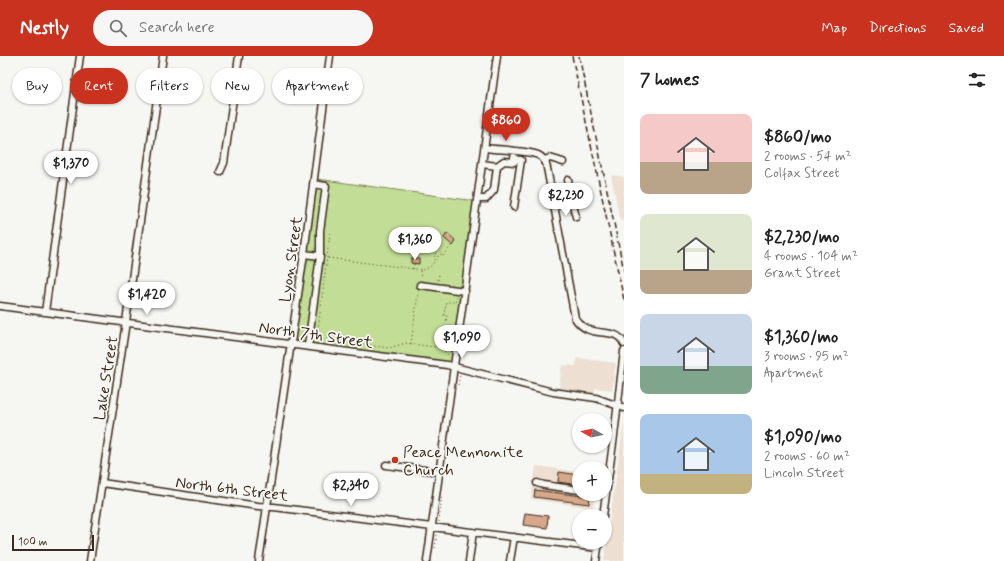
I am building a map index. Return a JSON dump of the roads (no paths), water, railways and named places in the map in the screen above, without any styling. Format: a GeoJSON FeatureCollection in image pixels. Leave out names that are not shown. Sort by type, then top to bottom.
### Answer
{"type":"FeatureCollection","features":[{"type":"Feature","properties":{"kind":"street"},"geometry":{"type":"LineString","coordinates":[[45,312],[80,56]]}},
{"type":"Feature","properties":{"kind":"street","name":"Lake Street"},"geometry":{"type":"LineString","coordinates":[[90,561],[126,322],[163,56]]}},
{"type":"Feature","properties":{"kind":"street"},"geometry":{"type":"LineString","coordinates":[[220,172],[224,163],[239,56]]}},
{"type":"Feature","properties":{"kind":"street","name":"Lyon Street"},"geometry":{"type":"LineString","coordinates":[[259,561],[304,254],[330,56]]}},
{"type":"Feature","properties":{"kind":"street"},"geometry":{"type":"LineString","coordinates":[[427,561],[497,56]]}},
{"type":"Feature","properties":{"kind":"street"},"geometry":{"type":"LineString","coordinates":[[485,148],[538,155],[544,160],[547,168],[574,315],[578,323],[588,330],[614,334],[619,337],[624,344]]}},
{"type":"Feature","properties":{"kind":"street"},"geometry":{"type":"LineString","coordinates":[[482,164],[497,166],[504,161],[514,162],[515,152]]}},
{"type":"Feature","properties":{"kind":"street"},"geometry":{"type":"LineString","coordinates":[[544,160],[550,158],[563,162]]}},
{"type":"Feature","properties":{"kind":"street"},"geometry":{"type":"LineString","coordinates":[[514,159],[521,160],[514,207]]}},
{"type":"Feature","properties":{"kind":"street"},"geometry":{"type":"LineString","coordinates":[[477,199],[486,199],[494,190],[497,166]]}},
{"type":"Feature","properties":{"kind":"street"},"geometry":{"type":"LineString","coordinates":[[568,180],[576,218]]}},
{"type":"Feature","properties":{"kind":"street"},"geometry":{"type":"LineString","coordinates":[[308,346],[320,256],[320,231],[326,186],[313,184]]}},
{"type":"Feature","properties":{"kind":"street"},"geometry":{"type":"LineString","coordinates":[[552,195],[570,192]]}},
{"type":"Feature","properties":{"kind":"street"},"geometry":{"type":"LineString","coordinates":[[304,254],[320,256]]}},
{"type":"Feature","properties":{"kind":"street"},"geometry":{"type":"LineString","coordinates":[[420,285],[465,291]]}},
{"type":"Feature","properties":{"kind":"street","name":"North 7th Street"},"geometry":{"type":"LineString","coordinates":[[0,306],[455,364],[553,392],[596,398],[621,407]]}},
{"type":"Feature","properties":{"kind":"street"},"geometry":{"type":"LineString","coordinates":[[612,461],[621,407],[624,351]]}},
{"type":"Feature","properties":{"kind":"street"},"geometry":{"type":"LineString","coordinates":[[386,465],[440,472]]}},
{"type":"Feature","properties":{"kind":"street","name":"North 6th Street"},"geometry":{"type":"LineString","coordinates":[[102,483],[190,497],[514,538],[572,543]]}},
{"type":"Feature","properties":{"kind":"street"},"geometry":{"type":"LineString","coordinates":[[537,483],[572,489]]}},
{"type":"Feature","properties":{"kind":"street"},"geometry":{"type":"LineString","coordinates":[[469,561],[473,532]]}},
{"type":"Feature","properties":{"kind":"street"},"geometry":{"type":"LineString","coordinates":[[510,561],[514,538]]}},
{"type":"Feature","properties":{"kind":"street"},"geometry":{"type":"LineString","coordinates":[[596,561],[598,549]]}},
{"type":"Feature","properties":{"kind":"railway"},"geometry":{"type":"LineString","coordinates":[[572,56],[624,300]]}},
{"type":"Feature","properties":{"kind":"railway"},"geometry":{"type":"LineString","coordinates":[[579,56],[624,271]]}},
{"type":"Feature","properties":{"kind":"place","name":"Peace Mennonite Church"},"geometry":{"type":"Point","coordinates":[395,460]}}]}
